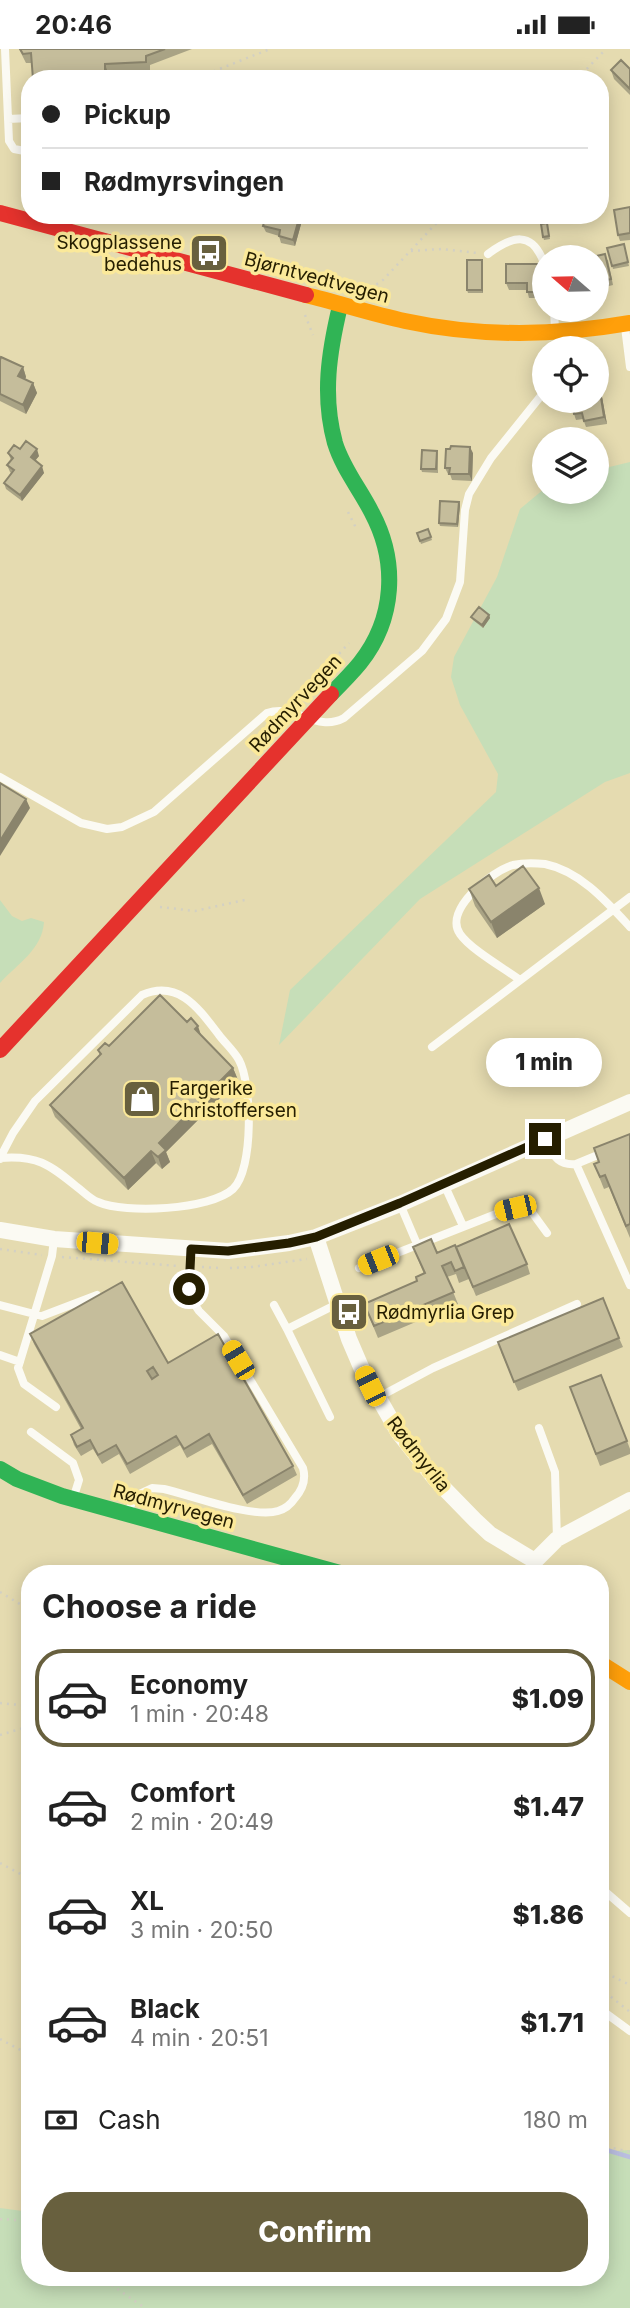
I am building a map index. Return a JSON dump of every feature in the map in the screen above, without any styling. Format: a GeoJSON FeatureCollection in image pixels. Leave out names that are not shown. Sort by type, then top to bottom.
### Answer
{"type":"FeatureCollection","features":[{"type":"Feature","properties":{"kind":"street","name":"Bjørntvedtvegen"},"geometry":{"type":"LineString","coordinates":[[0,213],[21,219]]}},
{"type":"Feature","properties":{"kind":"street","name":"Bjørntvedtvegen"},"geometry":{"type":"LineString","coordinates":[[40,224],[340,306],[434,326],[492,331],[555,331],[627,324]]}},
{"type":"Feature","properties":{"kind":"street","name":"Rødmyrvegen"},"geometry":{"type":"LineString","coordinates":[[0,1050],[309,719],[361,662],[374,643],[384,621],[391,582],[386,544],[381,529],[341,461],[325,397],[328,364],[340,306]]}},
{"type":"Feature","properties":{"kind":"street"},"geometry":{"type":"LineString","coordinates":[[0,1230],[54,1239],[228,1251],[316,1237],[630,1102]]}},
{"type":"Feature","properties":{"kind":"street","name":"Rødmyrlia"},"geometry":{"type":"LineString","coordinates":[[316,1237],[357,1358],[377,1398],[419,1460],[475,1520],[530,1565]]}},
{"type":"Feature","properties":{"kind":"street","name":"Rødmyrvegen"},"geometry":{"type":"LineString","coordinates":[[0,1469],[40,1489],[311,1565]]}},
{"type":"Feature","properties":{"kind":"street","name":"Rødmyrlia"},"geometry":{"type":"LineString","coordinates":[[535,1565],[557,1539],[630,1500]]}},
{"type":"Feature","properties":{"kind":"street"},"geometry":{"type":"LineString","coordinates":[[609,1669],[630,1682]]}},
{"type":"Feature","properties":{"kind":"lane"},"geometry":{"type":"LineString","coordinates":[[5,49],[9,141],[14,149],[21,150]]}},
{"type":"Feature","properties":{"kind":"lane"},"geometry":{"type":"LineString","coordinates":[[8,119],[21,118]]}},
{"type":"Feature","properties":{"kind":"lane"},"geometry":{"type":"LineString","coordinates":[[488,254],[507,241],[523,239],[532,245]]}},
{"type":"Feature","properties":{"kind":"lane"},"geometry":{"type":"LineString","coordinates":[[555,322],[555,331]]}},
{"type":"Feature","properties":{"kind":"lane"},"geometry":{"type":"LineString","coordinates":[[627,324],[630,367]]}},
{"type":"Feature","properties":{"kind":"lane"},"geometry":{"type":"LineString","coordinates":[[574,336],[575,330]]}},
{"type":"Feature","properties":{"kind":"lane"},"geometry":{"type":"LineString","coordinates":[[0,777],[81,823],[107,829],[122,827],[155,812],[267,713],[289,711],[309,719],[335,723],[344,718],[422,651],[446,619],[460,582],[465,510],[470,494],[491,458],[532,407]]}},
{"type":"Feature","properties":{"kind":"lane"},"geometry":{"type":"LineString","coordinates":[[520,980],[460,934],[457,926],[459,914],[471,894],[484,881],[513,865],[546,865],[576,877],[630,927]]}},
{"type":"Feature","properties":{"kind":"lane"},"geometry":{"type":"LineString","coordinates":[[432,1047],[630,897]]}},
{"type":"Feature","properties":{"kind":"lane"},"geometry":{"type":"LineString","coordinates":[[153,990],[175,993],[196,1006],[239,1059],[247,1091],[247,1159],[234,1188],[204,1203],[178,1207],[107,1206],[95,1201],[43,1162],[31,1158],[0,1159],[13,1133],[35,1101],[142,995],[153,990]]}},
{"type":"Feature","properties":{"kind":"lane"},"geometry":{"type":"LineString","coordinates":[[545,1139],[557,1161],[566,1165],[576,1164],[619,1146]]}},
{"type":"Feature","properties":{"kind":"lane"},"geometry":{"type":"LineString","coordinates":[[576,1164],[630,1285]]}},
{"type":"Feature","properties":{"kind":"lane"},"geometry":{"type":"LineString","coordinates":[[444,1184],[463,1226]]}},
{"type":"Feature","properties":{"kind":"lane"},"geometry":{"type":"LineString","coordinates":[[400,1203],[417,1244]]}},
{"type":"Feature","properties":{"kind":"lane"},"geometry":{"type":"LineString","coordinates":[[359,1268],[501,1212],[525,1209],[531,1211],[547,1233]]}},
{"type":"Feature","properties":{"kind":"lane"},"geometry":{"type":"LineString","coordinates":[[54,1239],[52,1256],[18,1368],[24,1384],[56,1407]]}},
{"type":"Feature","properties":{"kind":"lane"},"geometry":{"type":"LineString","coordinates":[[127,1515],[135,1496],[152,1488],[263,1513],[277,1512],[289,1505],[303,1486],[305,1476],[298,1459],[224,1336],[193,1302],[189,1289],[191,1249]]}},
{"type":"Feature","properties":{"kind":"lane"},"geometry":{"type":"LineString","coordinates":[[0,1305],[34,1316],[50,1315],[97,1295]]}},
{"type":"Feature","properties":{"kind":"lane"},"geometry":{"type":"LineString","coordinates":[[287,1329],[337,1304]]}},
{"type":"Feature","properties":{"kind":"lane"},"geometry":{"type":"LineString","coordinates":[[377,1398],[433,1368],[577,1304]]}},
{"type":"Feature","properties":{"kind":"lane"},"geometry":{"type":"LineString","coordinates":[[274,1305],[330,1417]]}},
{"type":"Feature","properties":{"kind":"lane"},"geometry":{"type":"LineString","coordinates":[[0,1355],[20,1362]]}},
{"type":"Feature","properties":{"kind":"lane"},"geometry":{"type":"LineString","coordinates":[[539,1428],[555,1472],[557,1539]]}},
{"type":"Feature","properties":{"kind":"lane"},"geometry":{"type":"LineString","coordinates":[[31,1432],[73,1463],[79,1480],[74,1499]]}},
{"type":"Feature","properties":{"kind":"lane"},"geometry":{"type":"LineString","coordinates":[[609,1895],[630,1913]]}},
{"type":"Feature","properties":{"kind":"lane"},"geometry":{"type":"LineString","coordinates":[[609,2016],[630,2031]]}},
{"type":"Feature","properties":{"kind":"path"},"geometry":{"type":"LineString","coordinates":[[217,70],[270,49]]}},
{"type":"Feature","properties":{"kind":"path"},"geometry":{"type":"LineString","coordinates":[[586,70],[606,49]]}},
{"type":"Feature","properties":{"kind":"path"},"geometry":{"type":"LineString","coordinates":[[355,288],[374,286],[383,280],[436,224]]}},
{"type":"Feature","properties":{"kind":"path"},"geometry":{"type":"LineString","coordinates":[[411,251],[441,249],[488,254]]}},
{"type":"Feature","properties":{"kind":"path"},"geometry":{"type":"LineString","coordinates":[[345,507],[360,535]]}},
{"type":"Feature","properties":{"kind":"path"},"geometry":{"type":"LineString","coordinates":[[323,672],[354,635]]}},
{"type":"Feature","properties":{"kind":"path"},"geometry":{"type":"LineString","coordinates":[[141,898],[170,909],[195,911],[249,899]]}},
{"type":"Feature","properties":{"kind":"path"},"geometry":{"type":"LineString","coordinates":[[0,1592],[21,1604]]}},
{"type":"Feature","properties":{"kind":"path"},"geometry":{"type":"LineString","coordinates":[[0,1703],[21,1705]]}},
{"type":"Feature","properties":{"kind":"path"},"geometry":{"type":"LineString","coordinates":[[0,1735],[21,1728]]}},
{"type":"Feature","properties":{"kind":"path"},"geometry":{"type":"LineString","coordinates":[[0,1863],[21,1874]]}},
{"type":"Feature","properties":{"kind":"path"},"geometry":{"type":"LineString","coordinates":[[609,1974],[630,1985]]}},
{"type":"Feature","properties":{"kind":"path"},"geometry":{"type":"LineString","coordinates":[[609,1995],[630,2013]]}},
{"type":"Feature","properties":{"kind":"path"},"geometry":{"type":"LineString","coordinates":[[0,2039],[21,2050]]}},
{"type":"Feature","properties":{"kind":"path"},"geometry":{"type":"LineString","coordinates":[[609,2147],[630,2152]]}},
{"type":"Feature","properties":{"kind":"path"},"geometry":{"type":"LineString","coordinates":[[0,2219],[21,2220]]}},
{"type":"Feature","properties":{"kind":"path"},"geometry":{"type":"LineString","coordinates":[[113,2286],[145,2308]]}},
{"type":"Feature","properties":{"kind":"green space"},"geometry":{"type":"Polygon","coordinates":[[[630,462],[630,773],[605,782],[420,899],[279,1045],[290,990],[496,792],[498,774],[460,705],[451,677],[454,657],[497,577],[520,509],[532,499],[532,504],[609,504],[609,467],[630,462]]]}},
{"type":"Feature","properties":{"kind":"green space"},"geometry":{"type":"Polygon","coordinates":[[[0,900],[12,916],[22,921],[31,918],[44,922],[34,949],[0,983],[0,900]]]}},
{"type":"Feature","properties":{"kind":"green space"},"geometry":{"type":"Polygon","coordinates":[[[630,2150],[630,2308],[0,2308],[0,2208],[21,2211],[21,2286],[609,2286],[609,2151],[630,2150]]]}},
{"type":"Feature","properties":{"kind":"building"},"geometry":{"type":"Polygon","coordinates":[[[20,49],[165,49],[146,56],[146,62],[105,64],[105,70],[32,70],[31,53],[23,54],[20,49]]]}},
{"type":"Feature","properties":{"kind":"building"},"geometry":{"type":"Polygon","coordinates":[[[621,60],[630,69],[630,89],[611,70],[621,60]]]}},
{"type":"Feature","properties":{"kind":"building"},"geometry":{"type":"Polygon","coordinates":[[[630,207],[630,233],[618,235],[614,210],[630,207]]]}},
{"type":"Feature","properties":{"kind":"building"},"geometry":{"type":"Polygon","coordinates":[[[297,224],[293,240],[279,236],[280,230],[263,226],[297,224]]]}},
{"type":"Feature","properties":{"kind":"building"},"geometry":{"type":"Polygon","coordinates":[[[541,224],[547,224],[549,236],[543,237],[541,224]]]}},
{"type":"Feature","properties":{"kind":"building"},"geometry":{"type":"Polygon","coordinates":[[[624,244],[628,262],[612,266],[609,248],[624,244]]]}},
{"type":"Feature","properties":{"kind":"building"},"geometry":{"type":"Polygon","coordinates":[[[467,260],[482,260],[482,290],[467,290],[467,260]]]}},
{"type":"Feature","properties":{"kind":"building"},"geometry":{"type":"Polygon","coordinates":[[[506,264],[532,264],[532,292],[527,292],[527,283],[506,283],[506,264]]]}},
{"type":"Feature","properties":{"kind":"building"},"geometry":{"type":"Polygon","coordinates":[[[1,357],[23,367],[18,376],[33,383],[23,405],[0,394],[1,357]]]}},
{"type":"Feature","properties":{"kind":"building"},"geometry":{"type":"Polygon","coordinates":[[[582,413],[603,413],[604,417],[584,421],[582,413]]]}},
{"type":"Feature","properties":{"kind":"building"},"geometry":{"type":"Polygon","coordinates":[[[26,441],[37,449],[31,457],[42,466],[20,495],[4,483],[14,470],[7,465],[13,458],[8,453],[14,445],[20,449],[26,441]]]}},
{"type":"Feature","properties":{"kind":"building"},"geometry":{"type":"Polygon","coordinates":[[[451,446],[470,447],[469,474],[449,474],[450,468],[445,468],[446,449],[451,446]]]}},
{"type":"Feature","properties":{"kind":"building"},"geometry":{"type":"Polygon","coordinates":[[[422,450],[437,451],[436,469],[421,469],[422,450]]]}},
{"type":"Feature","properties":{"kind":"building"},"geometry":{"type":"Polygon","coordinates":[[[440,501],[459,502],[457,524],[439,523],[440,501]]]}},
{"type":"Feature","properties":{"kind":"building"},"geometry":{"type":"Polygon","coordinates":[[[428,529],[431,537],[420,541],[417,533],[428,529]]]}},
{"type":"Feature","properties":{"kind":"building"},"geometry":{"type":"Polygon","coordinates":[[[479,607],[489,615],[482,625],[471,617],[479,607]]]}},
{"type":"Feature","properties":{"kind":"building"},"geometry":{"type":"Polygon","coordinates":[[[0,783],[26,799],[0,841],[0,783]]]}},
{"type":"Feature","properties":{"kind":"building"},"geometry":{"type":"Polygon","coordinates":[[[523,866],[539,888],[491,922],[469,889],[489,875],[496,886],[523,866]]]}},
{"type":"Feature","properties":{"kind":"building"},"geometry":{"type":"Polygon","coordinates":[[[160,995],[187,1022],[191,1018],[198,1026],[195,1029],[233,1068],[159,1143],[166,1150],[158,1157],[151,1151],[124,1178],[50,1105],[101,1054],[98,1050],[105,1043],[109,1046],[160,995]]]}},
{"type":"Feature","properties":{"kind":"building"},"geometry":{"type":"Polygon","coordinates":[[[630,1134],[630,1224],[626,1226],[605,1175],[600,1177],[594,1164],[599,1162],[594,1148],[630,1134]]]}},
{"type":"Feature","properties":{"kind":"building"},"geometry":{"type":"Polygon","coordinates":[[[509,1224],[527,1264],[473,1287],[456,1247],[509,1224]]]}},
{"type":"Feature","properties":{"kind":"building"},"geometry":{"type":"Polygon","coordinates":[[[431,1239],[437,1253],[455,1245],[464,1267],[455,1271],[451,1262],[442,1266],[454,1292],[374,1326],[364,1304],[417,1281],[416,1277],[425,1273],[413,1247],[431,1239]]]}},
{"type":"Feature","properties":{"kind":"building"},"geometry":{"type":"Polygon","coordinates":[[[122,1282],[168,1363],[218,1334],[293,1466],[243,1495],[209,1434],[184,1449],[176,1436],[127,1464],[116,1445],[98,1455],[90,1440],[77,1447],[71,1435],[83,1428],[30,1334],[122,1282]],[[153,1367],[147,1371],[152,1379],[158,1375],[153,1367]]]}},
{"type":"Feature","properties":{"kind":"building"},"geometry":{"type":"Polygon","coordinates":[[[603,1298],[619,1338],[514,1382],[498,1342],[603,1298]]]}},
{"type":"Feature","properties":{"kind":"building"},"geometry":{"type":"Polygon","coordinates":[[[601,1375],[627,1441],[596,1454],[570,1387],[601,1375]]]}},
{"type":"Feature","properties":{"kind":"waterway"},"geometry":{"type":"LineString","coordinates":[[609,2151],[630,2157]]}},
{"type":"Feature","properties":{"kind":"traffic: fast"},"geometry":{"type":"LineString","coordinates":[[331,694],[357,667],[372,646],[386,609],[389,590],[389,570],[380,532],[342,462],[331,426],[328,374],[340,306]]}},
{"type":"Feature","properties":{"kind":"traffic: fast"},"geometry":{"type":"LineString","coordinates":[[0,1469],[17,1479],[62,1496],[311,1565]]}},
{"type":"Feature","properties":{"kind":"traffic: slow"},"geometry":{"type":"LineString","coordinates":[[306,295],[405,321],[461,330],[546,332],[630,323]]}},
{"type":"Feature","properties":{"kind":"traffic: slow"},"geometry":{"type":"LineString","coordinates":[[609,1669],[630,1682]]}},
{"type":"Feature","properties":{"kind":"traffic: jam"},"geometry":{"type":"LineString","coordinates":[[0,213],[21,219]]}},
{"type":"Feature","properties":{"kind":"traffic: jam"},"geometry":{"type":"LineString","coordinates":[[41,224],[306,295]]}},
{"type":"Feature","properties":{"kind":"traffic: jam"},"geometry":{"type":"LineString","coordinates":[[0,1050],[331,694]]}},
{"type":"Feature","properties":{"kind":"place","name":"Skogplassene bedehus"},"geometry":{"type":"Point","coordinates":[209,253]}},
{"type":"Feature","properties":{"kind":"place","name":"Fargerike Christoffersen"},"geometry":{"type":"Point","coordinates":[142,1099]}},
{"type":"Feature","properties":{"kind":"place","name":"Rødmyrlia Grep"},"geometry":{"type":"Point","coordinates":[349,1312]}},
{"type":"Feature","properties":{"kind":"route"},"geometry":{"type":"LineString","coordinates":[[189,1289],[191,1249],[228,1251],[316,1237],[545,1139]]}}]}
